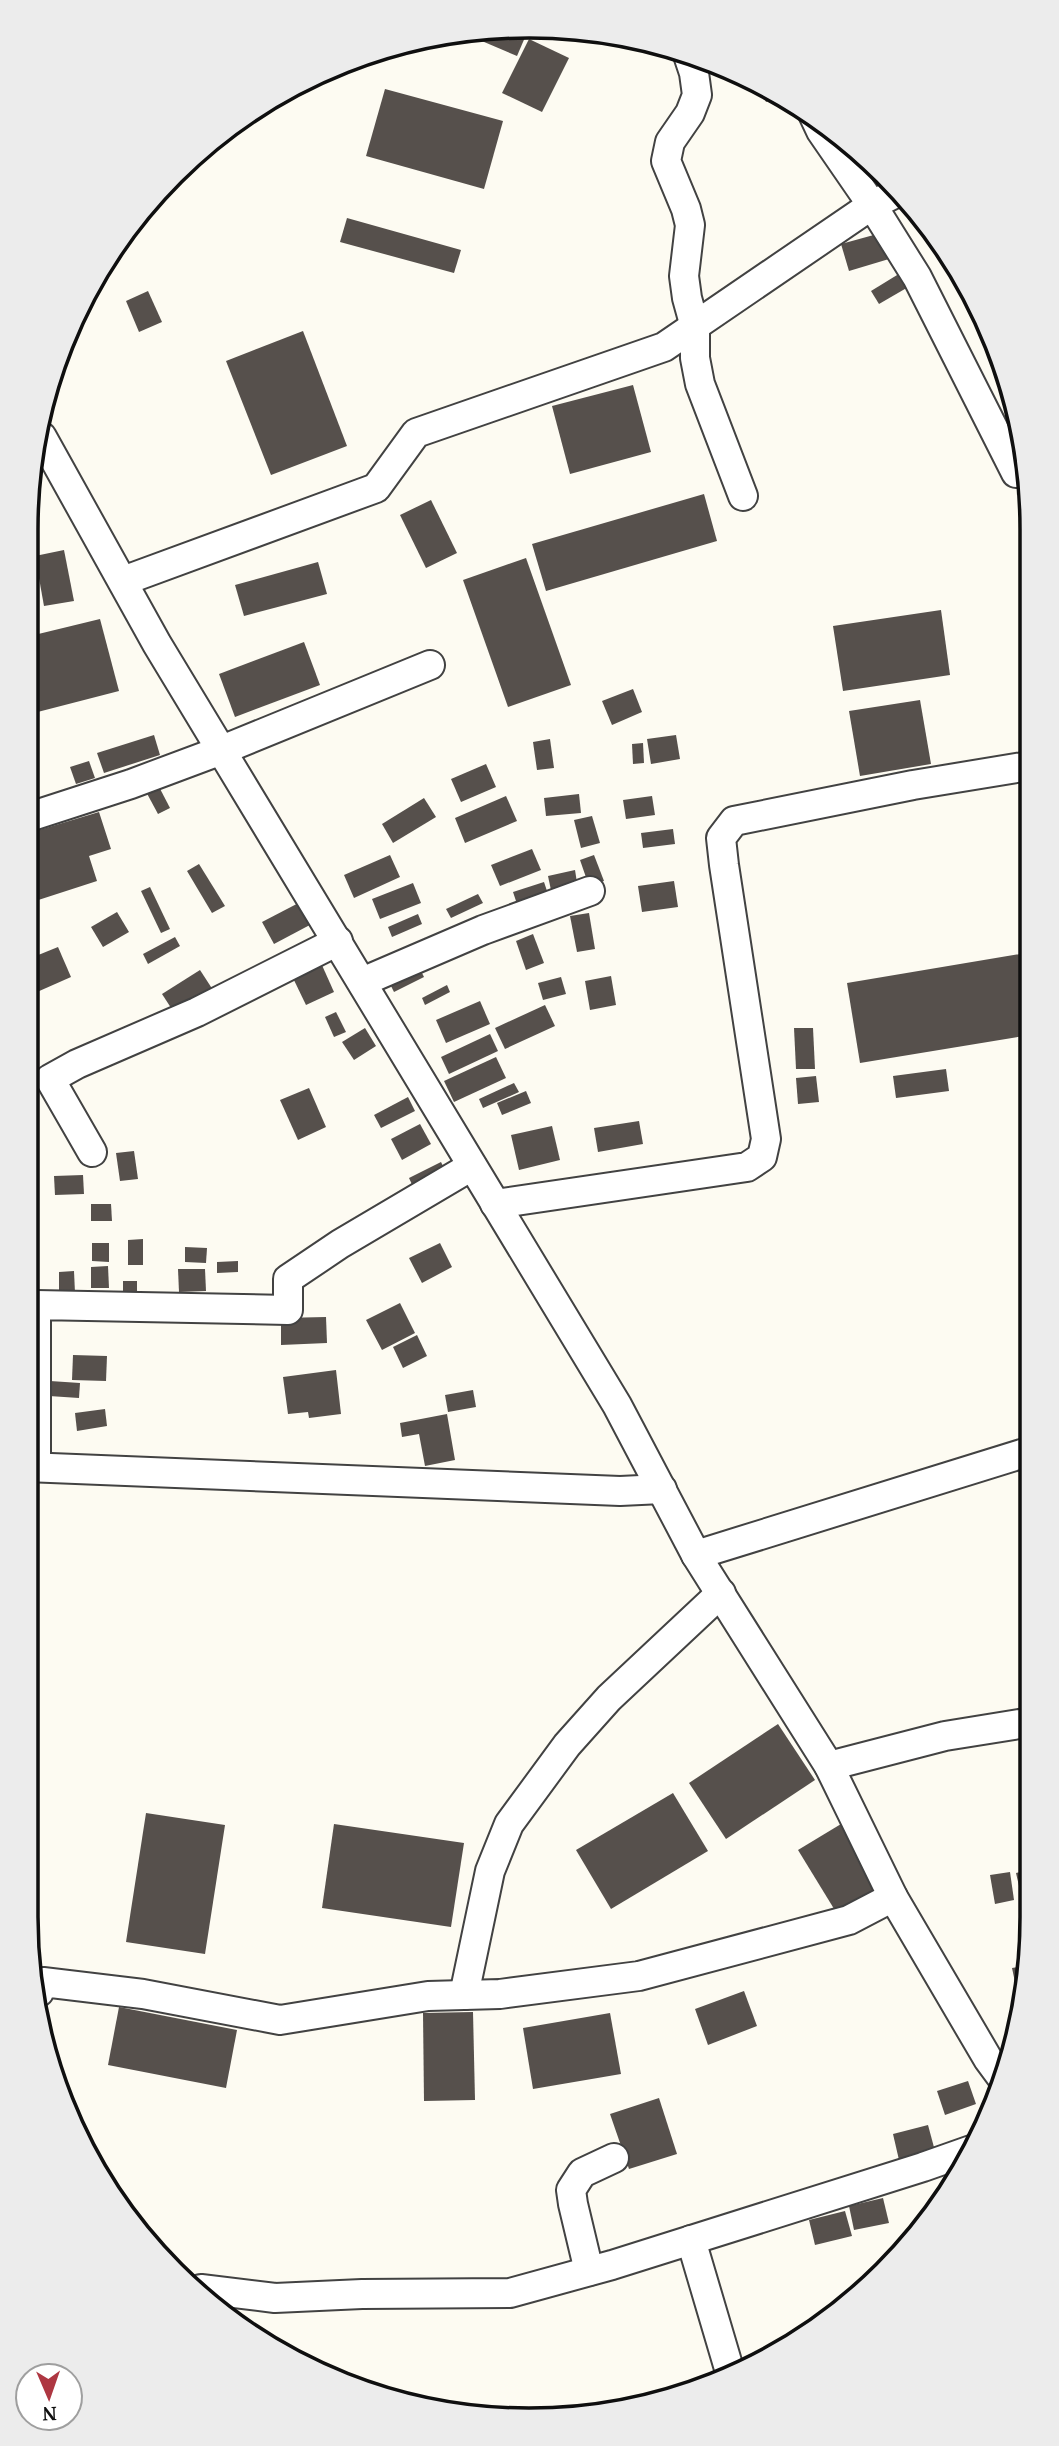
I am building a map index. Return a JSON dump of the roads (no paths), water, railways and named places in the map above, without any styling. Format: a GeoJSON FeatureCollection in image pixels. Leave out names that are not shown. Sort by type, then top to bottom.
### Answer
{"type":"FeatureCollection","features":[{"type":"Feature","properties":{"kind":"street"},"geometry":{"type":"LineString","coordinates":[[692,67],[698,95],[690,113],[670,142],[666,161],[690,225],[684,276],[695,327],[695,358],[700,384],[743,496]]}},
{"type":"Feature","properties":{"kind":"street"},"geometry":{"type":"LineString","coordinates":[[833,144],[884,199],[917,278],[1017,473]]}},
{"type":"Feature","properties":{"kind":"street"},"geometry":{"type":"LineString","coordinates":[[123,581],[376,488],[416,433],[664,347],[884,199]]}},
{"type":"Feature","properties":{"kind":"street"},"geometry":{"type":"LineString","coordinates":[[46,446],[158,644],[617,1405],[696,1555],[829,1766],[893,1896],[999,2060]]}},
{"type":"Feature","properties":{"kind":"street"},"geometry":{"type":"LineString","coordinates":[[38,814],[131,784],[222,750],[430,665]]}},
{"type":"Feature","properties":{"kind":"street"},"geometry":{"type":"LineString","coordinates":[[495,1204],[747,1167],[762,1157],[766,1139],[724,865],[722,838],[734,821],[913,785],[1020,767]]}},
{"type":"Feature","properties":{"kind":"street"},"geometry":{"type":"LineString","coordinates":[[362,982],[483,930],[590,891]]}},
{"type":"Feature","properties":{"kind":"street"},"geometry":{"type":"LineString","coordinates":[[92,1152],[50,1079],[77,1064],[197,1012],[338,941]]}},
{"type":"Feature","properties":{"kind":"street"},"geometry":{"type":"LineString","coordinates":[[38,1305],[288,1310],[288,1279],[340,1244],[472,1167]]}},
{"type":"Feature","properties":{"kind":"street"},"geometry":{"type":"LineString","coordinates":[[696,1555],[1020,1454]]}},
{"type":"Feature","properties":{"kind":"street"},"geometry":{"type":"LineString","coordinates":[[38,1467],[593,1490],[662,1489]]}},
{"type":"Feature","properties":{"kind":"street"},"geometry":{"type":"LineString","coordinates":[[464,1995],[490,1871],[509,1824],[567,1745],[608,1698],[721,1593]]}},
{"type":"Feature","properties":{"kind":"street"},"geometry":{"type":"LineString","coordinates":[[829,1766],[945,1736],[1020,1723]]}},
{"type":"Feature","properties":{"kind":"street"},"geometry":{"type":"LineString","coordinates":[[43,1982],[143,1994],[280,2021],[428,1996],[500,1994],[639,1976],[849,1920],[893,1896]]}},
{"type":"Feature","properties":{"kind":"street"},"geometry":{"type":"LineString","coordinates":[[219,2296],[275,2298],[362,2294],[510,2293],[691,2240],[959,2155]]}},
{"type":"Feature","properties":{"kind":"street"},"geometry":{"type":"LineString","coordinates":[[589,2271],[571,2190],[582,2173],[614,2158]]}},
{"type":"Feature","properties":{"kind":"street"},"geometry":{"type":"LineString","coordinates":[[691,2240],[728,2365]]}}]}
